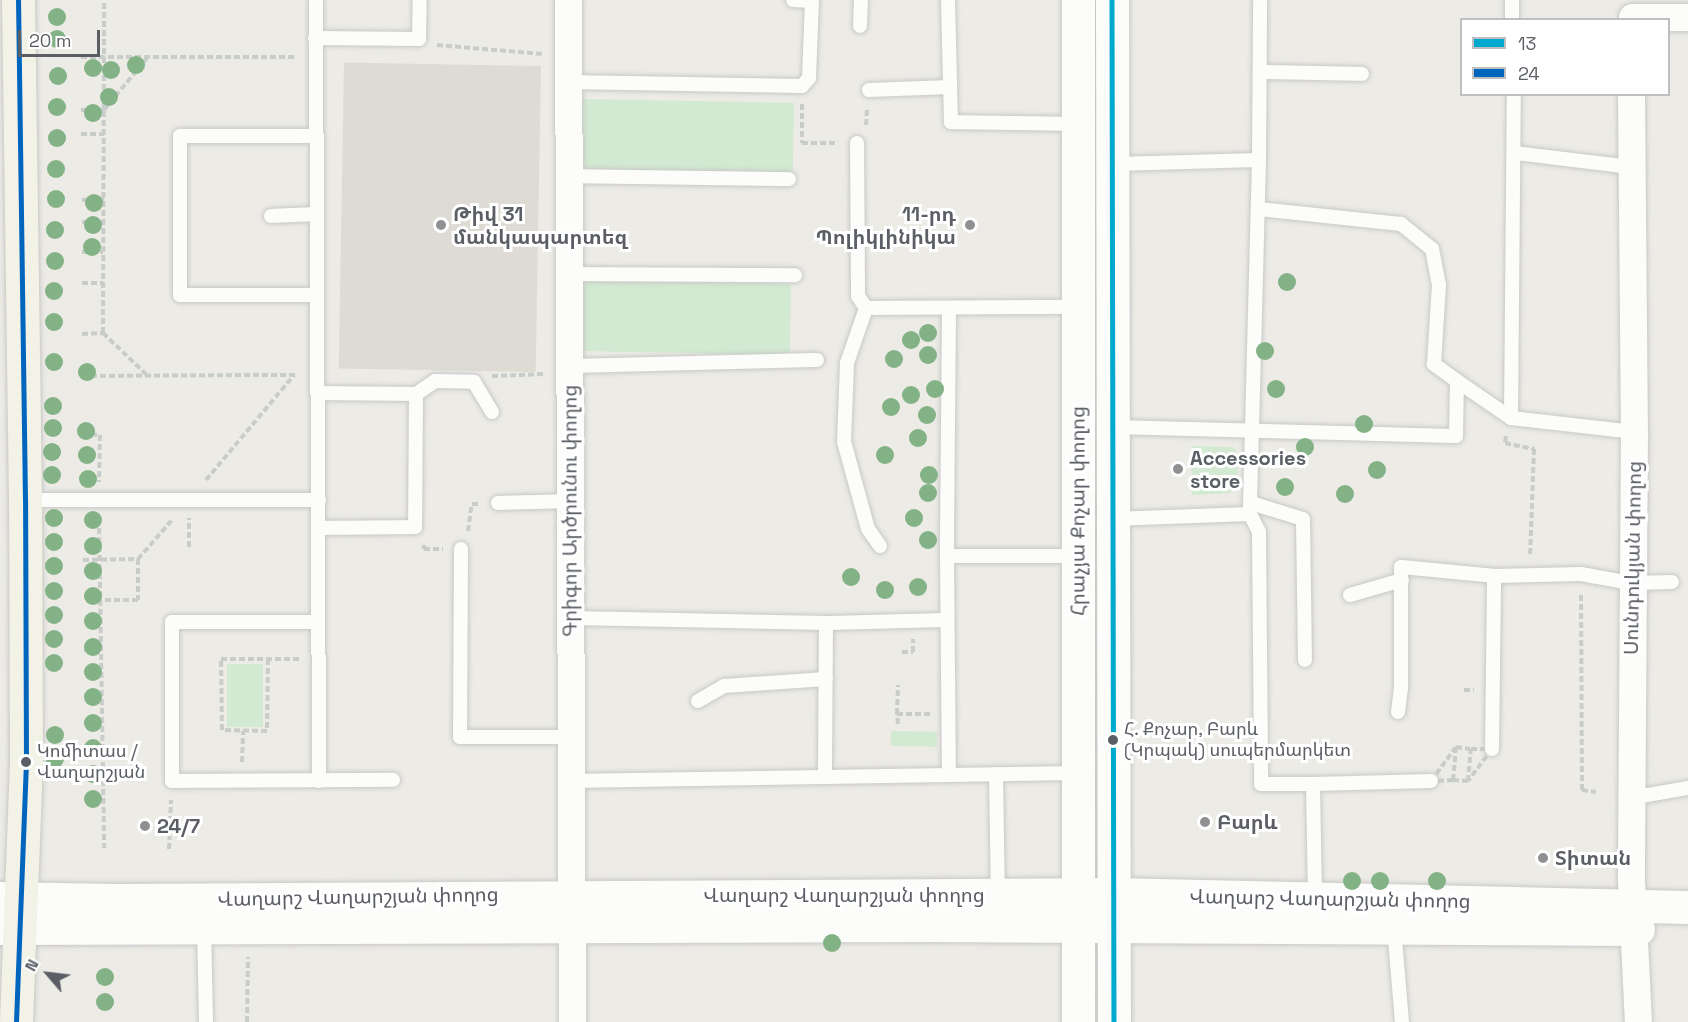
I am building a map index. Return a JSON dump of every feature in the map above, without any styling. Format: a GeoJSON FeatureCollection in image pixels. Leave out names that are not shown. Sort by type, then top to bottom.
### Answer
{"type":"FeatureCollection","features":[{"type":"Feature","properties":{"kind":"main road"},"geometry":{"type":"LineString","coordinates":[[16,1022],[10,912],[26,762],[26,500],[18,0]]}},
{"type":"Feature","properties":{"kind":"main road","name":"Հրաչյա Քոչար փողոց"},"geometry":{"type":"LineString","coordinates":[[1078,0],[1078,1022]]}},
{"type":"Feature","properties":{"kind":"main road","name":"Հրաչյա Քոչար փողոց"},"geometry":{"type":"LineString","coordinates":[[1112,0],[1110,165],[1114,1022]]}},
{"type":"Feature","properties":{"kind":"main road","name":"Վաղարշ Վաղարշյան փողոց"},"geometry":{"type":"LineString","coordinates":[[10,912],[116,900],[571,910],[1078,910],[1114,894],[1315,899],[1633,918],[1688,929]]}},
{"type":"Feature","properties":{"kind":"main road","name":"Վաղարշ Վաղարշյան փողոց"},"geometry":{"type":"LineString","coordinates":[[10,912],[204,926],[998,895],[1078,910],[1115,926],[1394,927],[1633,918],[1688,907]]}},
{"type":"Feature","properties":{"kind":"street","name":"Գրիգոր Արծրունու փողոց"},"geometry":{"type":"LineString","coordinates":[[568,0],[572,1022]]}},
{"type":"Feature","properties":{"kind":"street"},"geometry":{"type":"LineString","coordinates":[[1632,12],[1688,17]]}},
{"type":"Feature","properties":{"kind":"street","name":"Սունդուկյան փողոց"},"geometry":{"type":"LineString","coordinates":[[1631,96],[1634,432],[1631,798],[1638,1022]]}},
{"type":"Feature","properties":{"kind":"lane"},"geometry":{"type":"LineString","coordinates":[[316,0],[315,295],[319,500],[319,781]]}},
{"type":"Feature","properties":{"kind":"lane"},"geometry":{"type":"LineString","coordinates":[[315,38],[419,39],[420,0]]}},
{"type":"Feature","properties":{"kind":"lane"},"geometry":{"type":"LineString","coordinates":[[568,69],[802,86],[809,78],[812,1],[793,0]]}},
{"type":"Feature","properties":{"kind":"lane"},"geometry":{"type":"LineString","coordinates":[[860,26],[861,0]]}},
{"type":"Feature","properties":{"kind":"lane"},"geometry":{"type":"LineString","coordinates":[[948,0],[951,122],[1078,124]]}},
{"type":"Feature","properties":{"kind":"lane"},"geometry":{"type":"LineString","coordinates":[[1260,0],[1259,210],[1250,509],[1259,532],[1262,784],[1431,781]]}},
{"type":"Feature","properties":{"kind":"lane"},"geometry":{"type":"LineString","coordinates":[[1512,0],[1512,18]]}},
{"type":"Feature","properties":{"kind":"lane"},"geometry":{"type":"LineString","coordinates":[[1261,72],[1362,74]]}},
{"type":"Feature","properties":{"kind":"lane"},"geometry":{"type":"LineString","coordinates":[[868,90],[950,87]]}},
{"type":"Feature","properties":{"kind":"lane"},"geometry":{"type":"LineString","coordinates":[[1511,418],[1514,96]]}},
{"type":"Feature","properties":{"kind":"lane"},"geometry":{"type":"LineString","coordinates":[[315,136],[180,136],[180,295],[315,295]]}},
{"type":"Feature","properties":{"kind":"lane"},"geometry":{"type":"LineString","coordinates":[[857,143],[858,296],[866,308]]}},
{"type":"Feature","properties":{"kind":"lane"},"geometry":{"type":"LineString","coordinates":[[1515,153],[1630,167]]}},
{"type":"Feature","properties":{"kind":"lane"},"geometry":{"type":"LineString","coordinates":[[1110,165],[1259,160]]}},
{"type":"Feature","properties":{"kind":"lane"},"geometry":{"type":"LineString","coordinates":[[568,176],[789,179]]}},
{"type":"Feature","properties":{"kind":"lane"},"geometry":{"type":"LineString","coordinates":[[1259,210],[1401,224],[1432,249],[1439,285],[1434,364],[1511,418],[1634,432]]}},
{"type":"Feature","properties":{"kind":"lane"},"geometry":{"type":"LineString","coordinates":[[272,216],[315,214]]}},
{"type":"Feature","properties":{"kind":"lane"},"geometry":{"type":"LineString","coordinates":[[569,274],[795,275]]}},
{"type":"Feature","properties":{"kind":"lane"},"geometry":{"type":"LineString","coordinates":[[866,308],[948,310],[1078,307]]}},
{"type":"Feature","properties":{"kind":"lane"},"geometry":{"type":"LineString","coordinates":[[866,308],[847,363],[844,442],[868,529],[880,546]]}},
{"type":"Feature","properties":{"kind":"lane"},"geometry":{"type":"LineString","coordinates":[[948,310],[949,775]]}},
{"type":"Feature","properties":{"kind":"lane"},"geometry":{"type":"LineString","coordinates":[[569,370],[817,360]]}},
{"type":"Feature","properties":{"kind":"lane"},"geometry":{"type":"LineString","coordinates":[[318,393],[416,394],[435,381],[474,382],[492,412]]}},
{"type":"Feature","properties":{"kind":"lane"},"geometry":{"type":"LineString","coordinates":[[1112,427],[1456,436],[1457,381]]}},
{"type":"Feature","properties":{"kind":"lane"},"geometry":{"type":"LineString","coordinates":[[319,528],[416,527],[416,394]]}},
{"type":"Feature","properties":{"kind":"lane"},"geometry":{"type":"LineString","coordinates":[[26,500],[319,500]]}},
{"type":"Feature","properties":{"kind":"lane"},"geometry":{"type":"LineString","coordinates":[[498,503],[569,501]]}},
{"type":"Feature","properties":{"kind":"lane"},"geometry":{"type":"LineString","coordinates":[[1112,519],[1250,509],[1303,519],[1305,660]]}},
{"type":"Feature","properties":{"kind":"lane"},"geometry":{"type":"LineString","coordinates":[[461,549],[460,737],[571,737]]}},
{"type":"Feature","properties":{"kind":"lane"},"geometry":{"type":"LineString","coordinates":[[947,556],[1078,556]]}},
{"type":"Feature","properties":{"kind":"lane"},"geometry":{"type":"LineString","coordinates":[[1398,712],[1401,689],[1401,567],[1494,576],[1581,574],[1631,582],[1672,582]]}},
{"type":"Feature","properties":{"kind":"lane"},"geometry":{"type":"LineString","coordinates":[[1491,749],[1494,576]]}},
{"type":"Feature","properties":{"kind":"lane"},"geometry":{"type":"LineString","coordinates":[[1350,595],[1402,580]]}},
{"type":"Feature","properties":{"kind":"lane"},"geometry":{"type":"LineString","coordinates":[[571,618],[826,623],[947,620]]}},
{"type":"Feature","properties":{"kind":"lane"},"geometry":{"type":"LineString","coordinates":[[318,622],[172,622],[172,781],[393,780]]}},
{"type":"Feature","properties":{"kind":"lane"},"geometry":{"type":"LineString","coordinates":[[825,777],[826,623]]}},
{"type":"Feature","properties":{"kind":"lane"},"geometry":{"type":"LineString","coordinates":[[698,701],[724,686],[826,680]]}},
{"type":"Feature","properties":{"kind":"lane"},"geometry":{"type":"LineString","coordinates":[[571,781],[1078,773]]}},
{"type":"Feature","properties":{"kind":"lane"},"geometry":{"type":"LineString","coordinates":[[996,774],[998,895]]}},
{"type":"Feature","properties":{"kind":"lane"},"geometry":{"type":"LineString","coordinates":[[1313,784],[1315,899]]}},
{"type":"Feature","properties":{"kind":"lane"},"geometry":{"type":"LineString","coordinates":[[1631,798],[1688,788]]}},
{"type":"Feature","properties":{"kind":"lane"},"geometry":{"type":"LineString","coordinates":[[204,926],[206,1022]]}},
{"type":"Feature","properties":{"kind":"lane"},"geometry":{"type":"LineString","coordinates":[[1394,927],[1402,1022]]}},
{"type":"Feature","properties":{"kind":"path"},"geometry":{"type":"LineString","coordinates":[[104,0],[103,333],[148,376]]}},
{"type":"Feature","properties":{"kind":"path"},"geometry":{"type":"LineString","coordinates":[[419,39],[445,48],[568,69]]}},
{"type":"Feature","properties":{"kind":"path"},"geometry":{"type":"LineString","coordinates":[[81,57],[315,57]]}},
{"type":"Feature","properties":{"kind":"path"},"geometry":{"type":"LineString","coordinates":[[104,110],[147,57]]}},
{"type":"Feature","properties":{"kind":"path"},"geometry":{"type":"LineString","coordinates":[[802,86],[802,142],[857,143],[865,128],[868,90]]}},
{"type":"Feature","properties":{"kind":"path"},"geometry":{"type":"LineString","coordinates":[[81,110],[104,110]]}},
{"type":"Feature","properties":{"kind":"path"},"geometry":{"type":"LineString","coordinates":[[81,134],[104,134]]}},
{"type":"Feature","properties":{"kind":"path"},"geometry":{"type":"LineString","coordinates":[[82,200],[104,199]]}},
{"type":"Feature","properties":{"kind":"path"},"geometry":{"type":"LineString","coordinates":[[82,222],[104,222]]}},
{"type":"Feature","properties":{"kind":"path"},"geometry":{"type":"LineString","coordinates":[[82,252],[103,252]]}},
{"type":"Feature","properties":{"kind":"path"},"geometry":{"type":"LineString","coordinates":[[82,283],[103,284]]}},
{"type":"Feature","properties":{"kind":"path"},"geometry":{"type":"LineString","coordinates":[[82,334],[103,333]]}},
{"type":"Feature","properties":{"kind":"path"},"geometry":{"type":"LineString","coordinates":[[474,382],[499,374],[569,370]]}},
{"type":"Feature","properties":{"kind":"path"},"geometry":{"type":"LineString","coordinates":[[101,600],[138,600],[138,559],[294,375]]}},
{"type":"Feature","properties":{"kind":"path"},"geometry":{"type":"LineString","coordinates":[[82,376],[317,375]]}},
{"type":"Feature","properties":{"kind":"path"},"geometry":{"type":"LineString","coordinates":[[1511,418],[1504,443],[1534,449],[1529,560],[1535,575]]}},
{"type":"Feature","properties":{"kind":"path"},"geometry":{"type":"LineString","coordinates":[[82,434],[100,435],[104,848]]}},
{"type":"Feature","properties":{"kind":"path"},"geometry":{"type":"LineString","coordinates":[[461,549],[471,524],[472,504],[498,503]]}},
{"type":"Feature","properties":{"kind":"path"},"geometry":{"type":"LineString","coordinates":[[83,560],[138,559]]}},
{"type":"Feature","properties":{"kind":"path"},"geometry":{"type":"LineString","coordinates":[[1581,574],[1582,790],[1596,792]]}},
{"type":"Feature","properties":{"kind":"path"},"geometry":{"type":"LineString","coordinates":[[84,650],[101,649]]}},
{"type":"Feature","properties":{"kind":"path"},"geometry":{"type":"LineString","coordinates":[[267,659],[267,731],[222,730],[221,659],[267,659],[318,659]]}},
{"type":"Feature","properties":{"kind":"path"},"geometry":{"type":"LineString","coordinates":[[897,724],[898,685]]}},
{"type":"Feature","properties":{"kind":"path"},"geometry":{"type":"LineString","coordinates":[[84,695],[102,695]]}},
{"type":"Feature","properties":{"kind":"path"},"geometry":{"type":"LineString","coordinates":[[897,714],[948,714]]}},
{"type":"Feature","properties":{"kind":"path"},"geometry":{"type":"LineString","coordinates":[[242,781],[243,731]]}},
{"type":"Feature","properties":{"kind":"path"},"geometry":{"type":"LineString","coordinates":[[1456,747],[1470,749]]}},
{"type":"Feature","properties":{"kind":"path"},"geometry":{"type":"LineString","coordinates":[[85,776],[103,775]]}},
{"type":"Feature","properties":{"kind":"path"},"geometry":{"type":"LineString","coordinates":[[1454,780],[1468,781]]}},
{"type":"Feature","properties":{"kind":"path"},"geometry":{"type":"LineString","coordinates":[[169,849],[172,781]]}},
{"type":"Feature","properties":{"kind":"path"},"geometry":{"type":"LineString","coordinates":[[247,1022],[248,955]]}},
{"type":"Feature","properties":{"kind":"shaded area","name":"Թիվ 31 մանկապարտեզ"},"geometry":{"type":"Polygon","coordinates":[[[344,63],[541,66],[536,372],[339,369],[344,63]]]}},
{"type":"Feature","properties":{"kind":"green space"},"geometry":{"type":"Polygon","coordinates":[[[582,99],[794,103],[793,174],[581,170],[582,99]]]}},
{"type":"Feature","properties":{"kind":"green space"},"geometry":{"type":"Polygon","coordinates":[[[579,280],[791,284],[790,355],[578,351],[579,280]]]}},
{"type":"Feature","properties":{"kind":"green space"},"geometry":{"type":"Polygon","coordinates":[[[1191,446],[1233,447],[1238,454],[1237,487],[1229,493],[1192,495],[1191,446]]]}},
{"type":"Feature","properties":{"kind":"green space"},"geometry":{"type":"Polygon","coordinates":[[[227,664],[263,664],[263,727],[227,727],[227,664]]]}},
{"type":"Feature","properties":{"kind":"green space"},"geometry":{"type":"Polygon","coordinates":[[[891,731],[937,732],[937,747],[891,746],[891,731]]]}},
{"type":"Feature","properties":{"kind":"transit line","name":"24"},"geometry":{"type":"LineString","coordinates":[[16,1022],[26,762],[18,0]]}},
{"type":"Feature","properties":{"kind":"transit line","name":"13"},"geometry":{"type":"LineString","coordinates":[[1112,0],[1114,1022]]}},
{"type":"Feature","properties":{"kind":"place","name":"Թիվ 31 մանկապարտեզ"},"geometry":{"type":"Point","coordinates":[441,225]}},
{"type":"Feature","properties":{"kind":"place","name":"11-րդ Պոլիկլինիկա"},"geometry":{"type":"Point","coordinates":[970,225]}},
{"type":"Feature","properties":{"kind":"place","name":"Accessories store"},"geometry":{"type":"Point","coordinates":[1178,469]}},
{"type":"Feature","properties":{"kind":"place","name":"Հ. Քոչար, Բարև (Կրպակ) սուպերմարկետ"},"geometry":{"type":"Point","coordinates":[1113,740]}},
{"type":"Feature","properties":{"kind":"place","name":"Կոմիտաս / Վաղարշյան"},"geometry":{"type":"Point","coordinates":[26,762]}},
{"type":"Feature","properties":{"kind":"place","name":"Բարև"},"geometry":{"type":"Point","coordinates":[1205,822]}},
{"type":"Feature","properties":{"kind":"place","name":"24/7"},"geometry":{"type":"Point","coordinates":[145,826]}},
{"type":"Feature","properties":{"kind":"place","name":"Տիտան"},"geometry":{"type":"Point","coordinates":[1543,858]}}]}
